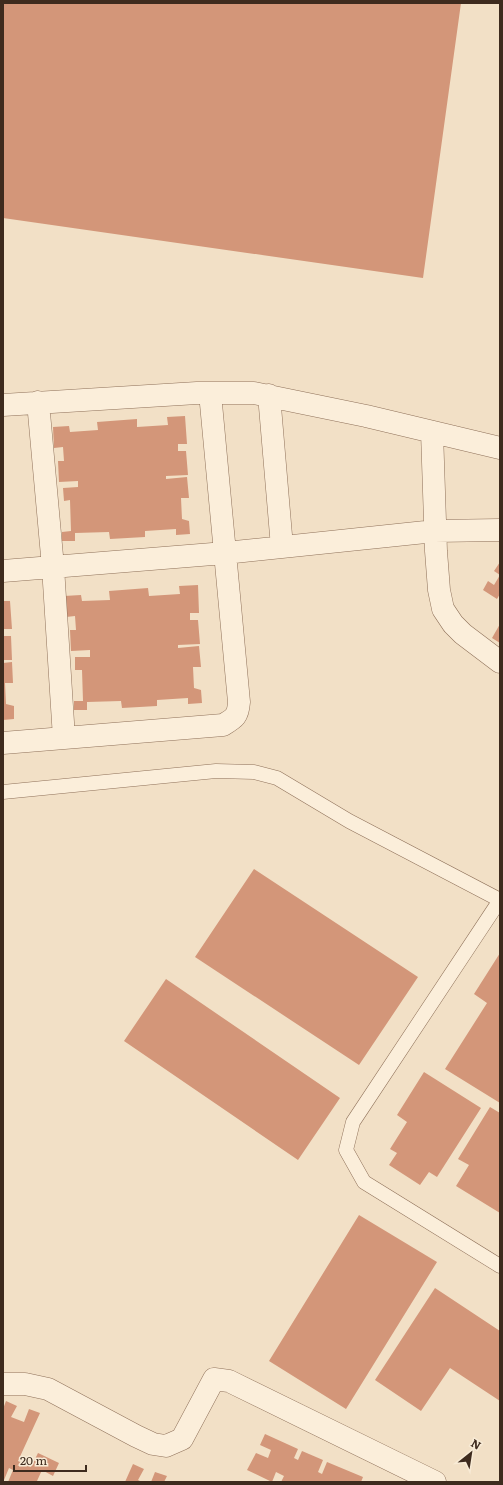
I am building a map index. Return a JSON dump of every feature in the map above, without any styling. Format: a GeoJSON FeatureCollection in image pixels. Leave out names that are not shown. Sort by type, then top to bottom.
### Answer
{"type":"FeatureCollection","features":[{"type":"Feature","properties":{"kind":"street"},"geometry":{"type":"LineString","coordinates":[[3,405],[196,392],[254,392],[500,448]]}},
{"type":"Feature","properties":{"kind":"street"},"geometry":{"type":"LineString","coordinates":[[3,743],[223,724],[232,720],[238,713],[239,702],[210,393]]}},
{"type":"Feature","properties":{"kind":"street"},"geometry":{"type":"LineString","coordinates":[[269,395],[282,547]]}},
{"type":"Feature","properties":{"kind":"street"},"geometry":{"type":"LineString","coordinates":[[38,402],[53,568],[64,738]]}},
{"type":"Feature","properties":{"kind":"street"},"geometry":{"type":"LineString","coordinates":[[432,432],[435,531],[439,590],[443,609],[453,624],[463,634],[500,662]]}},
{"type":"Feature","properties":{"kind":"street"},"geometry":{"type":"LineString","coordinates":[[3,572],[225,553],[435,531],[500,530]]}},
{"type":"Feature","properties":{"kind":"street"},"geometry":{"type":"LineString","coordinates":[[3,1384],[25,1384],[48,1389],[136,1436],[154,1444],[166,1446],[182,1440],[214,1378],[228,1380],[435,1482]]}},
{"type":"Feature","properties":{"kind":"lane"},"geometry":{"type":"LineString","coordinates":[[3,792],[216,771],[254,772],[277,778],[349,821],[500,900],[354,1122],[346,1150],[364,1182],[500,1266]]}},
{"type":"Feature","properties":{"kind":"building"},"geometry":{"type":"Polygon","coordinates":[[[3,3],[461,3],[423,278],[3,218],[3,3]]]}},
{"type":"Feature","properties":{"kind":"building"},"geometry":{"type":"Polygon","coordinates":[[[185,416],[187,444],[178,444],[178,451],[186,451],[188,475],[166,476],[166,479],[187,477],[189,498],[181,498],[182,519],[189,521],[190,534],[176,535],[176,529],[145,531],[145,537],[110,539],[109,532],[75,533],[75,541],[62,541],[62,532],[71,531],[70,500],[64,501],[63,488],[78,487],[78,481],[59,482],[58,461],[64,461],[63,447],[54,448],[53,427],[69,426],[70,432],[98,430],[97,422],[137,419],[137,427],[168,425],[167,417],[185,416]]]}},
{"type":"Feature","properties":{"kind":"building"},"geometry":{"type":"Polygon","coordinates":[[[500,562],[500,575],[494,571],[500,562]]]}},
{"type":"Feature","properties":{"kind":"building"},"geometry":{"type":"Polygon","coordinates":[[[500,575],[500,594],[497,599],[483,590],[488,581],[494,585],[500,575]]]}},
{"type":"Feature","properties":{"kind":"building"},"geometry":{"type":"Polygon","coordinates":[[[198,585],[199,613],[190,613],[190,620],[198,620],[200,644],[178,645],[178,648],[199,646],[201,667],[193,667],[194,688],[201,690],[202,703],[188,704],[188,698],[157,700],[157,706],[122,708],[121,701],[87,702],[87,710],[74,710],[74,701],[83,701],[82,670],[75,670],[75,657],[90,657],[90,650],[71,651],[70,630],[76,630],[75,616],[66,617],[64,596],[81,595],[82,601],[110,600],[109,591],[148,588],[149,596],[180,594],[179,586],[198,585]]]}},
{"type":"Feature","properties":{"kind":"building"},"geometry":{"type":"Polygon","coordinates":[[[3,601],[10,601],[12,629],[3,629],[3,601]]]}},
{"type":"Feature","properties":{"kind":"building"},"geometry":{"type":"Polygon","coordinates":[[[500,624],[500,643],[492,638],[500,624]]]}},
{"type":"Feature","properties":{"kind":"building"},"geometry":{"type":"Polygon","coordinates":[[[3,636],[11,636],[12,660],[3,660],[3,636]]]}},
{"type":"Feature","properties":{"kind":"building"},"geometry":{"type":"Polygon","coordinates":[[[12,662],[13,683],[5,683],[6,704],[14,706],[14,719],[3,720],[3,663],[12,662]]]}},
{"type":"Feature","properties":{"kind":"building"},"geometry":{"type":"Polygon","coordinates":[[[254,869],[418,977],[359,1065],[195,957],[254,869]]]}},
{"type":"Feature","properties":{"kind":"building"},"geometry":{"type":"Polygon","coordinates":[[[500,953],[500,1103],[445,1069],[487,1003],[474,994],[500,953]]]}},
{"type":"Feature","properties":{"kind":"building"},"geometry":{"type":"Polygon","coordinates":[[[166,979],[340,1098],[298,1160],[124,1041],[166,979]]]}},
{"type":"Feature","properties":{"kind":"building"},"geometry":{"type":"Polygon","coordinates":[[[424,1072],[481,1108],[437,1177],[429,1172],[420,1185],[389,1165],[397,1153],[390,1149],[407,1122],[397,1115],[424,1072]]]}},
{"type":"Feature","properties":{"kind":"building"},"geometry":{"type":"Polygon","coordinates":[[[490,1107],[500,1113],[500,1213],[456,1186],[469,1165],[458,1159],[490,1107]]]}},
{"type":"Feature","properties":{"kind":"building"},"geometry":{"type":"Polygon","coordinates":[[[359,1215],[437,1262],[346,1409],[269,1361],[359,1215]]]}},
{"type":"Feature","properties":{"kind":"building"},"geometry":{"type":"Polygon","coordinates":[[[435,1288],[500,1331],[500,1401],[450,1368],[421,1411],[375,1380],[435,1288]]]}},
{"type":"Feature","properties":{"kind":"building"},"geometry":{"type":"Polygon","coordinates":[[[6,1401],[17,1406],[11,1417],[24,1422],[29,1409],[40,1413],[18,1461],[31,1467],[38,1453],[59,1463],[53,1476],[42,1470],[37,1481],[40,1482],[8,1482],[13,1470],[9,1468],[4,1480],[3,1479],[3,1409],[6,1401]]]}},
{"type":"Feature","properties":{"kind":"building"},"geometry":{"type":"Polygon","coordinates":[[[265,1434],[298,1449],[294,1458],[298,1460],[302,1451],[323,1460],[318,1472],[322,1474],[327,1462],[363,1477],[361,1482],[281,1482],[284,1476],[276,1472],[272,1482],[247,1470],[256,1453],[268,1458],[271,1450],[260,1445],[265,1434]]]}},
{"type":"Feature","properties":{"kind":"building"},"geometry":{"type":"Polygon","coordinates":[[[133,1464],[144,1469],[138,1480],[142,1482],[125,1482],[133,1464]]]}},
{"type":"Feature","properties":{"kind":"building"},"geometry":{"type":"Polygon","coordinates":[[[155,1472],[167,1476],[164,1482],[151,1482],[155,1472]]]}}]}
